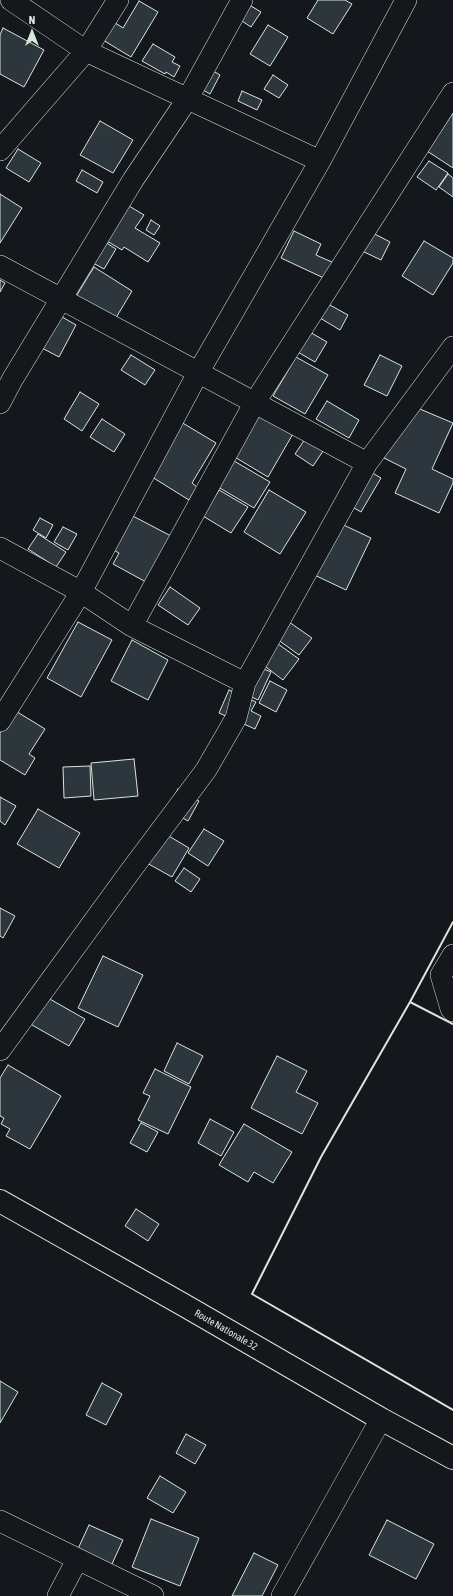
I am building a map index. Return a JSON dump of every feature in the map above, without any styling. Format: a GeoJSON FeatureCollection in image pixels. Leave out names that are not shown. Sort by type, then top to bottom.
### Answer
{"type":"FeatureCollection","features":[{"type":"Feature","properties":{"kind":"street"},"geometry":{"type":"LineString","coordinates":[[11,0],[86,51],[320,161]]}},
{"type":"Feature","properties":{"kind":"street"},"geometry":{"type":"LineString","coordinates":[[0,150],[86,51],[118,0]]}},
{"type":"Feature","properties":{"kind":"street"},"geometry":{"type":"LineString","coordinates":[[0,403],[12,380],[133,180],[188,98],[242,0]]}},
{"type":"Feature","properties":{"kind":"street"},"geometry":{"type":"LineString","coordinates":[[0,721],[81,592],[198,373],[320,161],[406,0]]}},
{"type":"Feature","properties":{"kind":"street"},"geometry":{"type":"LineString","coordinates":[[132,626],[255,402],[453,93]]}},
{"type":"Feature","properties":{"kind":"street"},"geometry":{"type":"LineString","coordinates":[[0,266],[368,463]]}},
{"type":"Feature","properties":{"kind":"street"},"geometry":{"type":"LineString","coordinates":[[0,1050],[206,770],[236,718],[245,683],[368,463],[452,350]]}},
{"type":"Feature","properties":{"kind":"street"},"geometry":{"type":"LineString","coordinates":[[0,548],[81,592],[132,626],[245,683]]}},
{"type":"Feature","properties":{"kind":"street"},"geometry":{"type":"LineString","coordinates":[[453,955],[441,975],[450,1010],[453,1011]]}},
{"type":"Feature","properties":{"kind":"street","name":"Route Nationale 32"},"geometry":{"type":"LineString","coordinates":[[0,1201],[381,1419],[453,1458]]}},
{"type":"Feature","properties":{"kind":"street"},"geometry":{"type":"LineString","coordinates":[[282,1596],[381,1419]]}},
{"type":"Feature","properties":{"kind":"street"},"geometry":{"type":"LineString","coordinates":[[0,1521],[153,1596]]}},
{"type":"Feature","properties":{"kind":"street"},"geometry":{"type":"LineString","coordinates":[[58,1596],[77,1560]]}},
{"type":"Feature","properties":{"kind":"building"},"geometry":{"type":"Polygon","coordinates":[[[318,0],[345,0],[352,4],[333,34],[307,18],[318,0]]]}},
{"type":"Feature","properties":{"kind":"building"},"geometry":{"type":"Polygon","coordinates":[[[139,1],[158,12],[131,57],[98,37],[109,19],[123,28],[139,1]]]}},
{"type":"Feature","properties":{"kind":"building"},"geometry":{"type":"Polygon","coordinates":[[[246,3],[261,12],[251,27],[236,17],[246,3]]]}},
{"type":"Feature","properties":{"kind":"building"},"geometry":{"type":"Polygon","coordinates":[[[268,25],[288,37],[270,66],[250,54],[268,25]]]}},
{"type":"Feature","properties":{"kind":"building"},"geometry":{"type":"Polygon","coordinates":[[[3,28],[44,50],[24,87],[0,74],[0,35],[3,28]]]}},
{"type":"Feature","properties":{"kind":"building"},"geometry":{"type":"Polygon","coordinates":[[[153,44],[175,57],[172,62],[180,66],[174,77],[166,72],[165,74],[142,61],[153,44]]]}},
{"type":"Feature","properties":{"kind":"building"},"geometry":{"type":"Polygon","coordinates":[[[208,68],[220,75],[210,94],[198,87],[208,68]]]}},
{"type":"Feature","properties":{"kind":"building"},"geometry":{"type":"Polygon","coordinates":[[[273,75],[288,85],[279,98],[264,89],[273,75]]]}},
{"type":"Feature","properties":{"kind":"building"},"geometry":{"type":"Polygon","coordinates":[[[242,91],[262,100],[257,110],[238,101],[242,91]]]}},
{"type":"Feature","properties":{"kind":"building"},"geometry":{"type":"Polygon","coordinates":[[[453,113],[453,168],[427,151],[453,113]]]}},
{"type":"Feature","properties":{"kind":"building"},"geometry":{"type":"Polygon","coordinates":[[[100,121],[133,140],[113,173],[80,155],[100,121]]]}},
{"type":"Feature","properties":{"kind":"building"},"geometry":{"type":"Polygon","coordinates":[[[18,149],[41,163],[29,182],[6,168],[18,149]]]}},
{"type":"Feature","properties":{"kind":"building"},"geometry":{"type":"Polygon","coordinates":[[[429,161],[448,173],[436,190],[417,177],[429,161]]]}},
{"type":"Feature","properties":{"kind":"building"},"geometry":{"type":"Polygon","coordinates":[[[82,170],[103,182],[97,193],[76,181],[82,170]]]}},
{"type":"Feature","properties":{"kind":"building"},"geometry":{"type":"Polygon","coordinates":[[[448,174],[453,178],[453,197],[439,187],[448,174]]]}},
{"type":"Feature","properties":{"kind":"building"},"geometry":{"type":"Polygon","coordinates":[[[0,194],[22,208],[0,243],[0,194]]]}},
{"type":"Feature","properties":{"kind":"building"},"geometry":{"type":"Polygon","coordinates":[[[129,206],[144,215],[135,228],[160,243],[148,262],[124,247],[122,250],[107,241],[129,206]]]}},
{"type":"Feature","properties":{"kind":"building"},"geometry":{"type":"Polygon","coordinates":[[[151,220],[160,226],[154,235],[146,230],[151,220]]]}},
{"type":"Feature","properties":{"kind":"building"},"geometry":{"type":"Polygon","coordinates":[[[294,231],[321,244],[316,255],[334,263],[326,279],[281,258],[294,231]]]}},
{"type":"Feature","properties":{"kind":"building"},"geometry":{"type":"Polygon","coordinates":[[[369,231],[390,242],[381,260],[360,250],[369,231]]]}},
{"type":"Feature","properties":{"kind":"building"},"geometry":{"type":"Polygon","coordinates":[[[424,241],[453,258],[453,263],[433,295],[402,276],[424,241]]]}},
{"type":"Feature","properties":{"kind":"building"},"geometry":{"type":"Polygon","coordinates":[[[105,242],[116,249],[104,269],[93,263],[105,242]]]}},
{"type":"Feature","properties":{"kind":"building"},"geometry":{"type":"Polygon","coordinates":[[[94,267],[132,291],[114,321],[75,298],[94,267]]]}},
{"type":"Feature","properties":{"kind":"building"},"geometry":{"type":"Polygon","coordinates":[[[0,280],[5,283],[0,292],[0,280]]]}},
{"type":"Feature","properties":{"kind":"building"},"geometry":{"type":"Polygon","coordinates":[[[328,304],[348,315],[340,330],[320,318],[328,304]]]}},
{"type":"Feature","properties":{"kind":"building"},"geometry":{"type":"Polygon","coordinates":[[[57,314],[76,325],[59,357],[40,347],[57,314]]]}},
{"type":"Feature","properties":{"kind":"building"},"geometry":{"type":"Polygon","coordinates":[[[308,331],[327,342],[315,362],[296,351],[308,331]]]}},
{"type":"Feature","properties":{"kind":"building"},"geometry":{"type":"Polygon","coordinates":[[[131,355],[155,370],[145,385],[121,370],[131,355]]]}},
{"type":"Feature","properties":{"kind":"building"},"geometry":{"type":"Polygon","coordinates":[[[380,355],[402,366],[387,396],[364,385],[380,355]]]}},
{"type":"Feature","properties":{"kind":"building"},"geometry":{"type":"Polygon","coordinates":[[[296,357],[328,375],[305,414],[273,396],[296,357]]]}},
{"type":"Feature","properties":{"kind":"building"},"geometry":{"type":"Polygon","coordinates":[[[80,392],[99,404],[82,431],[64,419],[80,392]]]}},
{"type":"Feature","properties":{"kind":"building"},"geometry":{"type":"Polygon","coordinates":[[[327,401],[359,420],[349,438],[316,419],[327,401]]]}},
{"type":"Feature","properties":{"kind":"building"},"geometry":{"type":"Polygon","coordinates":[[[408,404],[453,423],[432,469],[453,479],[453,483],[439,513],[395,493],[406,469],[384,458],[408,404]]]}},
{"type":"Feature","properties":{"kind":"building"},"geometry":{"type":"Polygon","coordinates":[[[259,411],[294,432],[268,477],[233,456],[259,411]]]}},
{"type":"Feature","properties":{"kind":"building"},"geometry":{"type":"Polygon","coordinates":[[[102,419],[125,434],[114,452],[90,437],[102,419]]]}},
{"type":"Feature","properties":{"kind":"building"},"geometry":{"type":"Polygon","coordinates":[[[176,419],[216,443],[192,483],[197,487],[189,500],[144,472],[176,419]]]}},
{"type":"Feature","properties":{"kind":"building"},"geometry":{"type":"Polygon","coordinates":[[[305,439],[323,451],[313,466],[295,454],[305,439]]]}},
{"type":"Feature","properties":{"kind":"building"},"geometry":{"type":"Polygon","coordinates":[[[229,458],[270,482],[254,508],[213,484],[229,458]]]}},
{"type":"Feature","properties":{"kind":"building"},"geometry":{"type":"Polygon","coordinates":[[[359,465],[381,478],[361,512],[339,499],[359,465]]]}},
{"type":"Feature","properties":{"kind":"building"},"geometry":{"type":"Polygon","coordinates":[[[219,490],[248,507],[231,533],[203,516],[219,490]]]}},
{"type":"Feature","properties":{"kind":"building"},"geometry":{"type":"Polygon","coordinates":[[[269,490],[306,512],[280,554],[244,532],[269,490]]]}},
{"type":"Feature","properties":{"kind":"building"},"geometry":{"type":"Polygon","coordinates":[[[129,514],[171,536],[146,582],[113,564],[119,553],[110,548],[129,514]]]}},
{"type":"Feature","properties":{"kind":"building"},"geometry":{"type":"Polygon","coordinates":[[[40,518],[53,525],[46,538],[33,530],[40,518]]]}},
{"type":"Feature","properties":{"kind":"building"},"geometry":{"type":"Polygon","coordinates":[[[331,519],[371,538],[346,590],[306,571],[331,519]]]}},
{"type":"Feature","properties":{"kind":"building"},"geometry":{"type":"Polygon","coordinates":[[[63,527],[77,534],[68,550],[54,542],[63,527]]]}},
{"type":"Feature","properties":{"kind":"building"},"geometry":{"type":"Polygon","coordinates":[[[38,534],[66,552],[56,567],[28,549],[38,534]]]}},
{"type":"Feature","properties":{"kind":"building"},"geometry":{"type":"Polygon","coordinates":[[[170,587],[200,608],[188,625],[158,605],[170,587]]]}},
{"type":"Feature","properties":{"kind":"building"},"geometry":{"type":"Polygon","coordinates":[[[78,622],[112,640],[81,697],[47,678],[78,622]]]}},
{"type":"Feature","properties":{"kind":"building"},"geometry":{"type":"Polygon","coordinates":[[[289,622],[312,638],[299,655],[277,639],[289,622]]]}},
{"type":"Feature","properties":{"kind":"building"},"geometry":{"type":"Polygon","coordinates":[[[132,640],[168,660],[148,700],[111,681],[132,640]]]}},
{"type":"Feature","properties":{"kind":"building"},"geometry":{"type":"Polygon","coordinates":[[[274,641],[299,659],[283,680],[258,661],[274,641]]]}},
{"type":"Feature","properties":{"kind":"building"},"geometry":{"type":"Polygon","coordinates":[[[254,665],[271,672],[258,700],[241,692],[254,665]]]}},
{"type":"Feature","properties":{"kind":"building"},"geometry":{"type":"Polygon","coordinates":[[[270,681],[287,690],[276,712],[259,703],[270,681]]]}},
{"type":"Feature","properties":{"kind":"building"},"geometry":{"type":"Polygon","coordinates":[[[229,690],[256,702],[251,711],[261,716],[255,729],[219,713],[229,690]]]}},
{"type":"Feature","properties":{"kind":"building"},"geometry":{"type":"Polygon","coordinates":[[[14,710],[45,729],[29,754],[35,758],[25,775],[0,760],[0,733],[14,710]]]}},
{"type":"Feature","properties":{"kind":"building"},"geometry":{"type":"Polygon","coordinates":[[[134,759],[138,796],[94,800],[91,763],[134,759]]]}},
{"type":"Feature","properties":{"kind":"building"},"geometry":{"type":"Polygon","coordinates":[[[90,766],[91,796],[64,798],[63,767],[90,766]]]}},
{"type":"Feature","properties":{"kind":"building"},"geometry":{"type":"Polygon","coordinates":[[[178,789],[199,801],[188,821],[167,809],[178,789]]]}},
{"type":"Feature","properties":{"kind":"building"},"geometry":{"type":"Polygon","coordinates":[[[0,797],[16,806],[5,825],[0,821],[0,797]]]}},
{"type":"Feature","properties":{"kind":"building"},"geometry":{"type":"Polygon","coordinates":[[[38,809],[80,833],[59,868],[17,844],[38,809]]]}},
{"type":"Feature","properties":{"kind":"building"},"geometry":{"type":"Polygon","coordinates":[[[204,829],[224,841],[208,866],[188,853],[204,829]]]}},
{"type":"Feature","properties":{"kind":"building"},"geometry":{"type":"Polygon","coordinates":[[[162,832],[189,848],[172,877],[145,862],[162,832]]]}},
{"type":"Feature","properties":{"kind":"building"},"geometry":{"type":"Polygon","coordinates":[[[184,868],[200,879],[191,892],[175,881],[184,868]]]}},
{"type":"Feature","properties":{"kind":"building"},"geometry":{"type":"Polygon","coordinates":[[[0,908],[15,916],[3,938],[0,936],[0,908]]]}},
{"type":"Feature","properties":{"kind":"building"},"geometry":{"type":"Polygon","coordinates":[[[103,956],[143,975],[118,1027],[78,1008],[103,956]]]}},
{"type":"Feature","properties":{"kind":"building"},"geometry":{"type":"Polygon","coordinates":[[[41,994],[85,1019],[69,1046],[25,1021],[41,994]]]}},
{"type":"Feature","properties":{"kind":"building"},"geometry":{"type":"Polygon","coordinates":[[[177,1043],[203,1056],[189,1084],[164,1071],[177,1043]]]}},
{"type":"Feature","properties":{"kind":"building"},"geometry":{"type":"Polygon","coordinates":[[[277,1056],[307,1071],[296,1092],[318,1103],[302,1134],[251,1108],[277,1056]]]}},
{"type":"Feature","properties":{"kind":"building"},"geometry":{"type":"Polygon","coordinates":[[[8,1065],[61,1096],[30,1149],[6,1136],[10,1129],[1,1124],[4,1118],[0,1116],[0,1078],[8,1065]]]}},
{"type":"Feature","properties":{"kind":"building"},"geometry":{"type":"Polygon","coordinates":[[[155,1069],[191,1087],[168,1134],[138,1120],[150,1096],[143,1093],[155,1069]]]}},
{"type":"Feature","properties":{"kind":"building"},"geometry":{"type":"Polygon","coordinates":[[[210,1119],[234,1132],[221,1156],[198,1143],[210,1119]]]}},
{"type":"Feature","properties":{"kind":"building"},"geometry":{"type":"Polygon","coordinates":[[[141,1123],[158,1132],[147,1152],[130,1143],[141,1123]]]}},
{"type":"Feature","properties":{"kind":"building"},"geometry":{"type":"Polygon","coordinates":[[[244,1124],[292,1152],[273,1183],[254,1172],[248,1182],[219,1165],[244,1124]]]}},
{"type":"Feature","properties":{"kind":"building"},"geometry":{"type":"Polygon","coordinates":[[[136,1209],[159,1224],[148,1241],[125,1226],[136,1209]]]}},
{"type":"Feature","properties":{"kind":"building"},"geometry":{"type":"Polygon","coordinates":[[[0,1381],[18,1392],[0,1423],[0,1381]]]}},
{"type":"Feature","properties":{"kind":"building"},"geometry":{"type":"Polygon","coordinates":[[[102,1383],[122,1394],[106,1425],[86,1415],[102,1383]]]}},
{"type":"Feature","properties":{"kind":"building"},"geometry":{"type":"Polygon","coordinates":[[[186,1434],[206,1445],[195,1464],[176,1453],[186,1434]]]}},
{"type":"Feature","properties":{"kind":"building"},"geometry":{"type":"Polygon","coordinates":[[[160,1476],[186,1492],[173,1513],[147,1498],[160,1476]]]}},
{"type":"Feature","properties":{"kind":"building"},"geometry":{"type":"Polygon","coordinates":[[[151,1519],[199,1538],[180,1586],[132,1567],[151,1519]]]}},
{"type":"Feature","properties":{"kind":"building"},"geometry":{"type":"Polygon","coordinates":[[[387,1520],[434,1544],[416,1579],[369,1555],[387,1520]]]}},
{"type":"Feature","properties":{"kind":"building"},"geometry":{"type":"Polygon","coordinates":[[[89,1525],[123,1540],[111,1566],[77,1551],[89,1525]]]}},
{"type":"Feature","properties":{"kind":"building"},"geometry":{"type":"Polygon","coordinates":[[[254,1553],[278,1565],[262,1596],[232,1596],[254,1553]]]}},
{"type":"Feature","properties":{"kind":"wall"},"geometry":{"type":"LineString","coordinates":[[453,922],[410,1002],[321,1157],[252,1294],[453,1410]]}},
{"type":"Feature","properties":{"kind":"wall"},"geometry":{"type":"LineString","coordinates":[[410,1002],[453,1024]]}}]}
